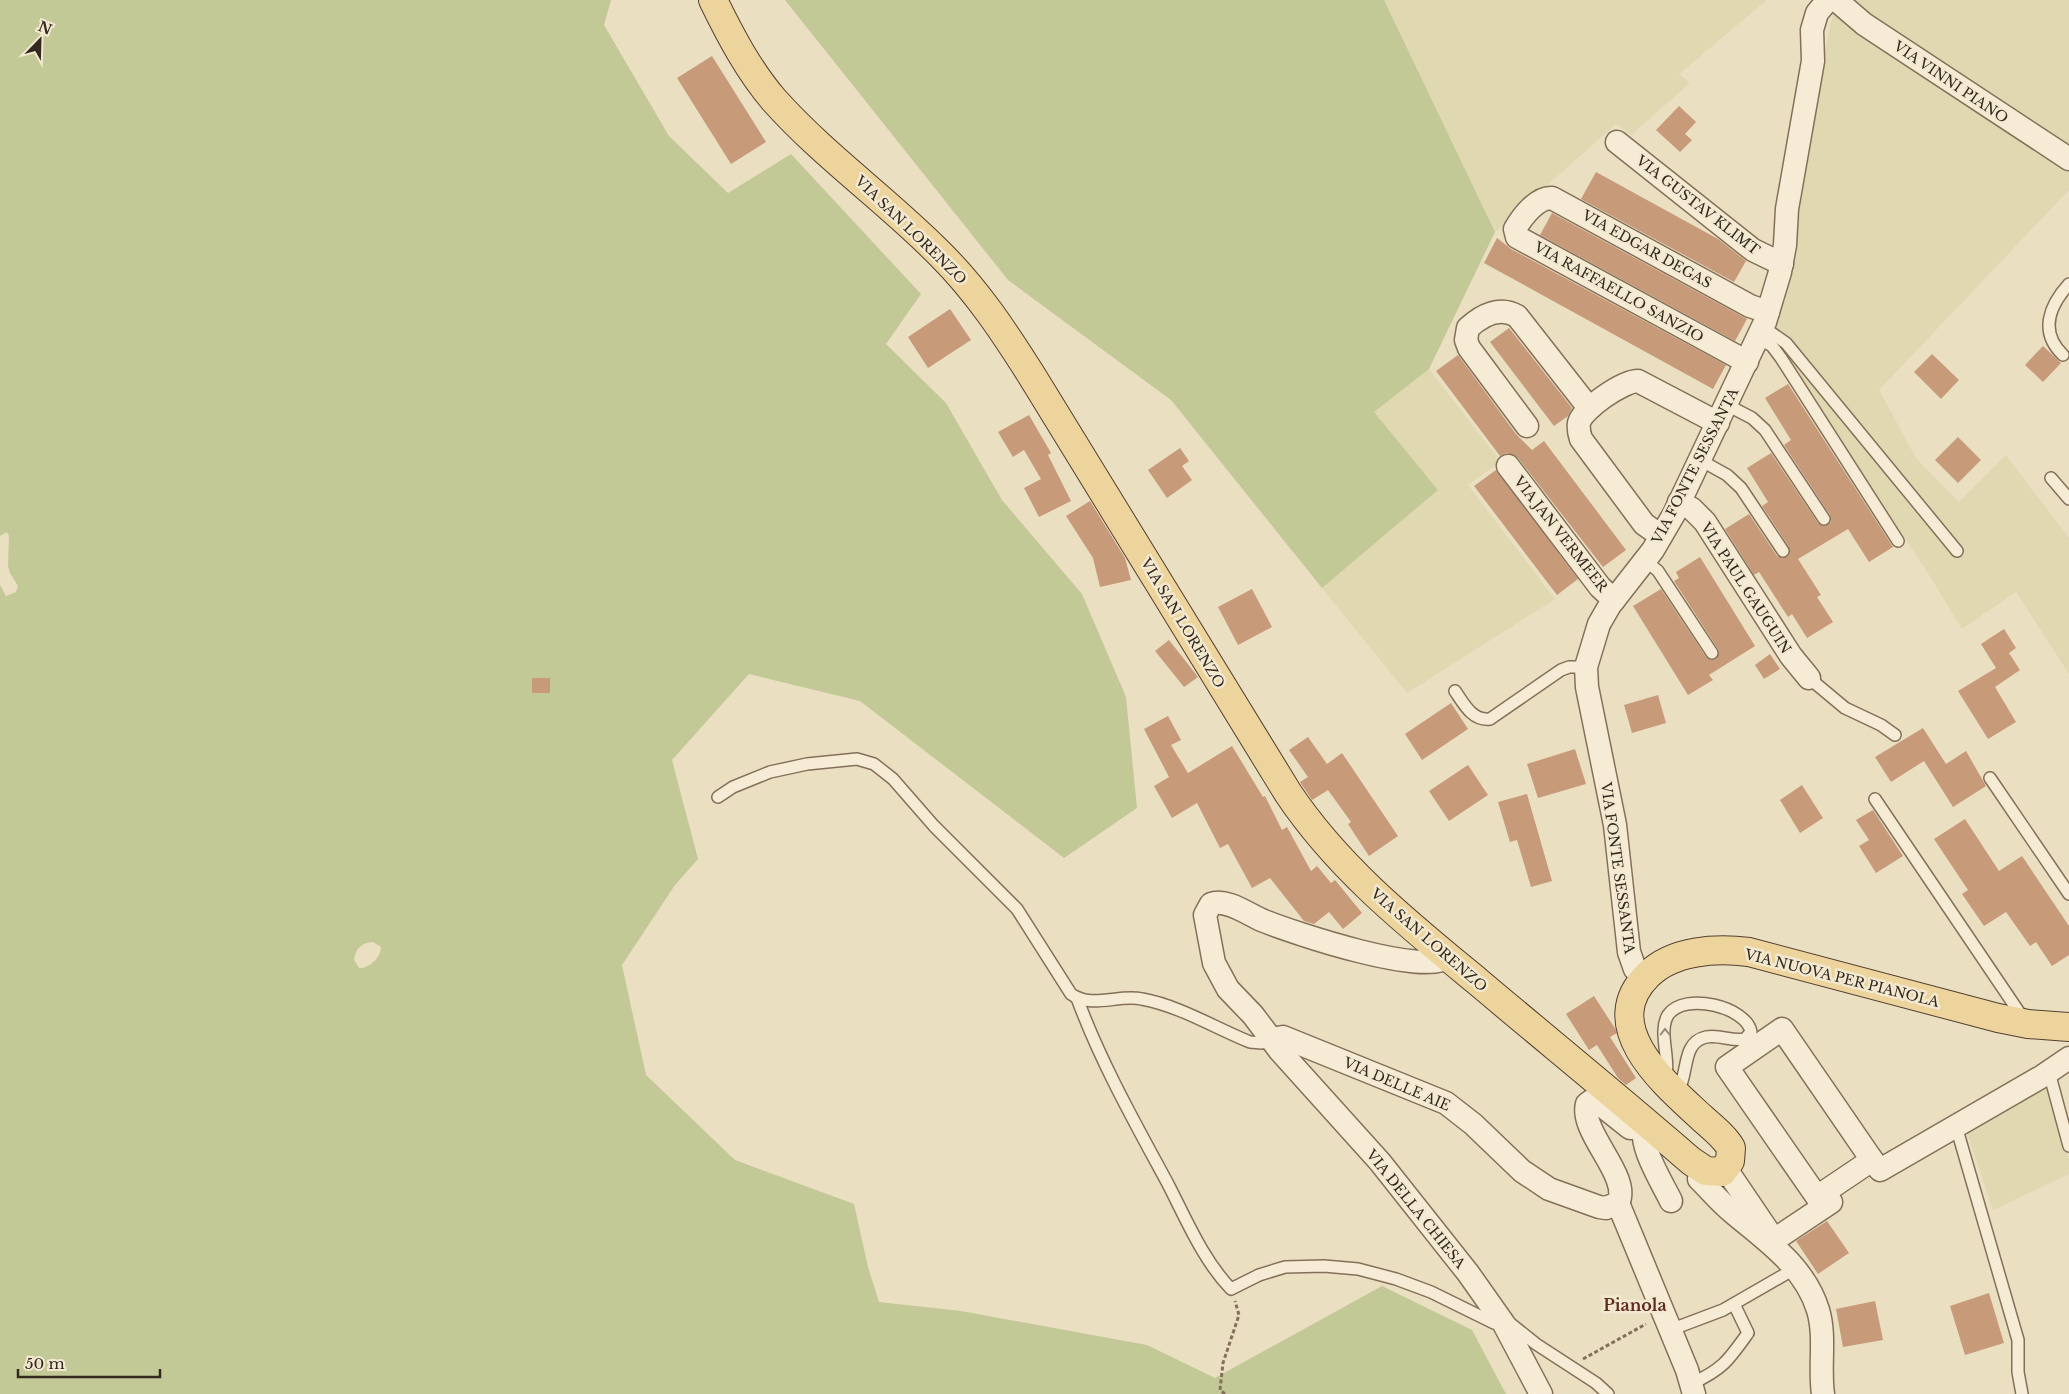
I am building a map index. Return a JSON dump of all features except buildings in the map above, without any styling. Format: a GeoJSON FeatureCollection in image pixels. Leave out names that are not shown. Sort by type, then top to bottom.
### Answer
{"type":"FeatureCollection","features":[{"type":"Feature","properties":{"kind":"main road","name":"VIA SAN LORENZO"},"geometry":{"type":"LineString","coordinates":[[713,0],[739,48],[774,99],[801,127],[941,255],[966,281],[989,311],[1032,376],[1307,823],[1357,878],[1645,1125],[1700,1167],[1712,1172],[1726,1169]]}},
{"type":"Feature","properties":{"kind":"main road","name":"VIA NUOVA PER PIANOLA"},"geometry":{"type":"LineString","coordinates":[[1726,1169],[1732,1157],[1728,1143],[1670,1087],[1638,1049],[1630,1030],[1631,1001],[1644,978],[1658,966],[1675,959],[1703,952],[1733,950],[1772,957],[2028,1024],[2069,1027]]}},
{"type":"Feature","properties":{"kind":"street","name":"VIA VINNI PIANO"},"geometry":{"type":"LineString","coordinates":[[1836,0],[1864,24],[2069,159]]}},
{"type":"Feature","properties":{"kind":"street","name":"VIA FONTE SESSANTA"},"geometry":{"type":"LineString","coordinates":[[1644,978],[1634,969],[1629,952],[1614,825],[1587,687],[1586,667],[1599,624],[1614,600],[1661,536],[1680,502],[1763,326],[1782,264],[1787,209],[1813,61],[1812,30],[1816,4]]}},
{"type":"Feature","properties":{"kind":"street","name":"VIA GUSTAV KLIMT"},"geometry":{"type":"LineString","coordinates":[[1617,142],[1753,250],[1782,264]]}},
{"type":"Feature","properties":{"kind":"street","name":"VIA EDGAR DEGAS"},"geometry":{"type":"LineString","coordinates":[[1528,211],[1548,198],[1557,200],[1750,306],[1763,326]]}},
{"type":"Feature","properties":{"kind":"street","name":"VIA RAFFAELLO SANZIO"},"geometry":{"type":"LineString","coordinates":[[1528,211],[1515,229],[1514,234],[1517,237],[1747,362]]}},
{"type":"Feature","properties":{"kind":"street"},"geometry":{"type":"LineString","coordinates":[[1527,426],[1469,348],[1466,340],[1468,328],[1493,312],[1505,310],[1517,316],[1589,408]]}},
{"type":"Feature","properties":{"kind":"street"},"geometry":{"type":"LineString","coordinates":[[1661,536],[1644,524],[1581,438],[1578,425],[1589,408],[1629,382],[1638,381],[1722,414]]}},
{"type":"Feature","properties":{"kind":"street","name":"VIA JAN VERMEER"},"geometry":{"type":"LineString","coordinates":[[1508,466],[1600,587],[1614,600]]}},
{"type":"Feature","properties":{"kind":"street","name":"VIA PAUL GAUGUIN"},"geometry":{"type":"LineString","coordinates":[[1680,502],[1696,512],[1705,522],[1791,656],[1809,678]]}},
{"type":"Feature","properties":{"kind":"street","name":"VIA DELLA CHIESA"},"geometry":{"type":"LineString","coordinates":[[1449,958],[1444,961],[1430,963],[1380,956],[1265,921],[1228,904],[1216,902],[1211,904],[1206,910],[1204,920],[1214,963],[1228,989],[1380,1162],[1468,1273],[1504,1324],[1541,1394]]}},
{"type":"Feature","properties":{"kind":"street"},"geometry":{"type":"LineString","coordinates":[[1872,1160],[1817,1197],[1728,1066],[1749,1045],[1782,1029],[1880,1170],[2050,1072],[2069,1058]]}},
{"type":"Feature","properties":{"kind":"street","name":"VIA DELLE AIE"},"geometry":{"type":"LineString","coordinates":[[1271,1039],[1279,1036],[1303,1044],[1446,1103],[1473,1124],[1522,1171],[1549,1189],[1599,1207],[1606,1208],[1618,1202]]}},
{"type":"Feature","properties":{"kind":"street"},"geometry":{"type":"LineString","coordinates":[[1671,1200],[1644,1142],[1645,1125],[1630,1128],[1596,1101],[1591,1101],[1587,1104],[1586,1112],[1618,1183],[1621,1197],[1618,1202],[1692,1389]]}},
{"type":"Feature","properties":{"kind":"street"},"geometry":{"type":"LineString","coordinates":[[1726,1169],[1777,1246],[1796,1268],[1818,1310],[1823,1394]]}},
{"type":"Feature","properties":{"kind":"street"},"geometry":{"type":"LineString","coordinates":[[1699,1179],[1730,1210],[1777,1246]]}},
{"type":"Feature","properties":{"kind":"street"},"geometry":{"type":"LineString","coordinates":[[1777,1246],[1832,1202]]}},
{"type":"Feature","properties":{"kind":"lane"},"geometry":{"type":"LineString","coordinates":[[2063,355],[2052,343],[2049,323],[2054,304],[2069,284]]}},
{"type":"Feature","properties":{"kind":"lane"},"geometry":{"type":"LineString","coordinates":[[1763,326],[1772,346],[1898,541]]}},
{"type":"Feature","properties":{"kind":"lane"},"geometry":{"type":"LineString","coordinates":[[1763,326],[1786,344],[1957,551]]}},
{"type":"Feature","properties":{"kind":"lane"},"geometry":{"type":"LineString","coordinates":[[1722,414],[1752,418],[1765,430],[1824,519]]}},
{"type":"Feature","properties":{"kind":"lane"},"geometry":{"type":"LineString","coordinates":[[1700,460],[1727,475],[1741,488],[1783,551]]}},
{"type":"Feature","properties":{"kind":"lane"},"geometry":{"type":"LineString","coordinates":[[2051,478],[2069,499]]}},
{"type":"Feature","properties":{"kind":"lane"},"geometry":{"type":"LineString","coordinates":[[1645,560],[1658,571],[1712,653]]}},
{"type":"Feature","properties":{"kind":"lane"},"geometry":{"type":"LineString","coordinates":[[1455,691],[1473,715],[1478,718],[1490,719],[1561,670],[1569,667],[1586,667]]}},
{"type":"Feature","properties":{"kind":"lane"},"geometry":{"type":"LineString","coordinates":[[1809,678],[1845,708],[1881,725],[1896,735]]}},
{"type":"Feature","properties":{"kind":"lane"},"geometry":{"type":"LineString","coordinates":[[718,797],[733,786],[770,772],[806,764],[857,759],[874,764],[893,779],[934,826],[1027,921],[1064,986],[1077,998],[1092,1039],[1199,1244],[1220,1277],[1231,1288],[1259,1275],[1285,1267],[1324,1266],[1358,1270],[1405,1282],[1431,1292],[1482,1318],[1514,1325],[1528,1338],[1576,1369],[1608,1394]]}},
{"type":"Feature","properties":{"kind":"lane"},"geometry":{"type":"LineString","coordinates":[[1990,778],[2069,894]]}},
{"type":"Feature","properties":{"kind":"lane"},"geometry":{"type":"LineString","coordinates":[[1875,800],[2028,1024]]}},
{"type":"Feature","properties":{"kind":"lane"},"geometry":{"type":"LineString","coordinates":[[1077,998],[1093,1001],[1119,997],[1143,999],[1161,1004],[1250,1042],[1262,1043],[1271,1039]]}},
{"type":"Feature","properties":{"kind":"lane"},"geometry":{"type":"LineString","coordinates":[[1688,1003],[1701,1003],[1734,1014],[1749,1026],[1751,1032],[1749,1045],[1719,1036],[1699,1040],[1691,1048],[1683,1080],[1670,1087],[1667,1069],[1666,1020],[1671,1011],[1688,1003]]}},
{"type":"Feature","properties":{"kind":"lane"},"geometry":{"type":"LineString","coordinates":[[2050,1072],[2069,1146]]}},
{"type":"Feature","properties":{"kind":"lane"},"geometry":{"type":"LineString","coordinates":[[1956,1126],[2018,1340],[2018,1372],[2022,1394]]}},
{"type":"Feature","properties":{"kind":"lane"},"geometry":{"type":"LineString","coordinates":[[1667,1322],[1702,1319],[1734,1304],[1796,1268]]}},
{"type":"Feature","properties":{"kind":"lane"},"geometry":{"type":"LineString","coordinates":[[1692,1389],[1727,1363],[1748,1332],[1734,1304]]}},
{"type":"Feature","properties":{"kind":"path"},"geometry":{"type":"LineString","coordinates":[[1225,1394],[1220,1390],[1223,1363],[1239,1315],[1231,1288]]}},
{"type":"Feature","properties":{"kind":"path"},"geometry":{"type":"LineString","coordinates":[[1576,1369],[1585,1358],[1667,1322]]}},
{"type":"Feature","properties":{"kind":"shaded area"},"geometry":{"type":"Polygon","coordinates":[[[1384,0],[1767,0],[1679,74],[1690,83],[1631,135],[1616,124],[1495,232],[1384,0]]]}},
{"type":"Feature","properties":{"kind":"shaded area"},"geometry":{"type":"Polygon","coordinates":[[[1836,0],[2069,0],[2069,190],[1879,390],[1916,458],[1959,502],[2006,455],[2069,538],[2069,674],[2016,592],[1962,629],[1926,570],[1787,358],[1769,336],[1794,268],[1803,177],[1819,79],[1836,0]]]}},
{"type":"Feature","properties":{"kind":"shaded area"},"geometry":{"type":"Polygon","coordinates":[[[1429,369],[1501,462],[1468,485],[1555,599],[1407,693],[1322,588],[1438,490],[1374,412],[1429,369]]]}},
{"type":"Feature","properties":{"kind":"shaded area"},"geometry":{"type":"Polygon","coordinates":[[[2046,1077],[2069,1159],[2069,1174],[1993,1210],[1964,1124],[2046,1077]]]}},
{"type":"Feature","properties":{"kind":"green space"},"geometry":{"type":"Polygon","coordinates":[[[0,0],[611,0],[604,25],[669,136],[728,193],[791,154],[921,294],[886,344],[946,403],[1002,500],[1082,594],[1126,697],[1137,808],[1064,858],[860,701],[749,674],[672,760],[698,859],[675,885],[622,965],[646,1075],[735,1160],[854,1204],[868,1267],[879,1302],[961,1311],[1147,1345],[1215,1378],[1382,1286],[1472,1330],[1506,1394],[0,1394],[0,585],[6,596],[16,592],[18,586],[8,566],[9,536],[7,532],[0,536],[0,0]],[[373,942],[360,947],[356,952],[354,960],[359,968],[367,967],[374,962],[379,955],[381,947],[373,942]]]}},
{"type":"Feature","properties":{"kind":"green space"},"geometry":{"type":"Polygon","coordinates":[[[785,0],[1384,0],[1495,232],[1429,369],[1374,412],[1438,490],[1322,588],[1171,400],[1008,280],[785,0]]]}},
{"type":"Feature","properties":{"kind":"district","name":"Pianola"},"geometry":{"type":"Point","coordinates":[1635,1305]}}]}
